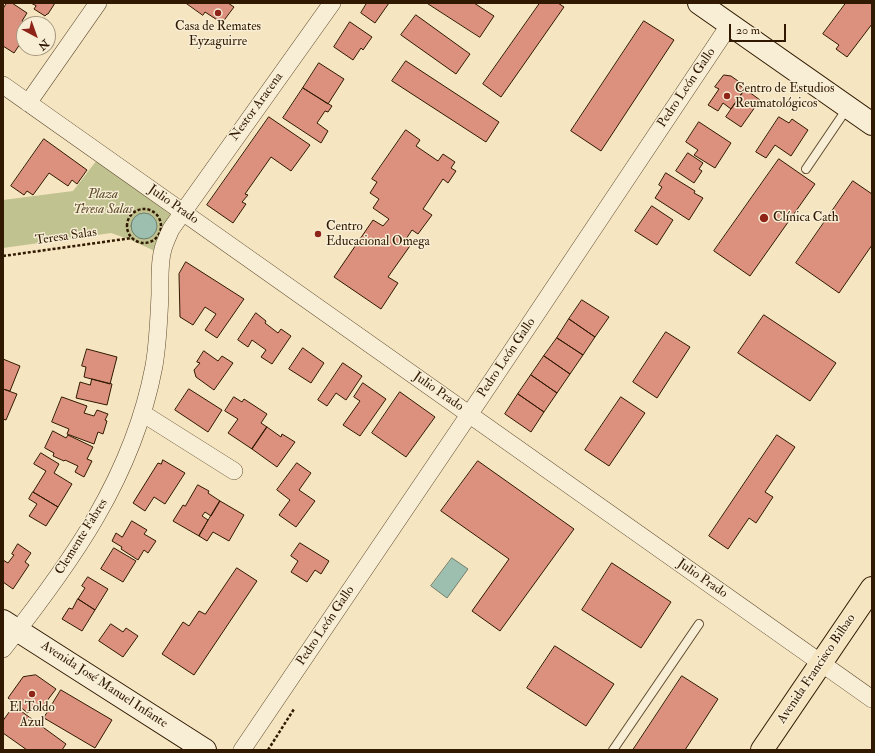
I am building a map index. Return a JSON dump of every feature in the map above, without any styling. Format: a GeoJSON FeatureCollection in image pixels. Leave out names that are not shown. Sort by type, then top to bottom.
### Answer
{"type":"FeatureCollection","features":[{"type":"Feature","properties":{"kind":"main road","name":"Avenida Francisco Bilbao"},"geometry":{"type":"LineString","coordinates":[[762,750],[872,588]]}},
{"type":"Feature","properties":{"kind":"street"},"geometry":{"type":"LineString","coordinates":[[28,103],[98,3]]}},
{"type":"Feature","properties":{"kind":"street","name":"Nestor Aracena"},"geometry":{"type":"LineString","coordinates":[[182,212],[332,3]]}},
{"type":"Feature","properties":{"kind":"street"},"geometry":{"type":"LineString","coordinates":[[699,3],[872,124]]}},
{"type":"Feature","properties":{"kind":"street","name":"Pedro León Gallo"},"geometry":{"type":"LineString","coordinates":[[242,750],[730,24]]}},
{"type":"Feature","properties":{"kind":"street","name":"Julio Prado"},"geometry":{"type":"LineString","coordinates":[[3,85],[872,699]]}},
{"type":"Feature","properties":{"kind":"street","name":"Clemente Fabres"},"geometry":{"type":"LineString","coordinates":[[3,649],[10,625],[61,573],[94,523],[116,482],[134,439],[154,365],[159,318],[161,262],[163,250],[171,229],[182,212]]}},
{"type":"Feature","properties":{"kind":"street"},"geometry":{"type":"LineString","coordinates":[[142,413],[234,472]]}},
{"type":"Feature","properties":{"kind":"street","name":"Avenida José Manuel Infante"},"geometry":{"type":"LineString","coordinates":[[10,625],[205,750]]}},
{"type":"Feature","properties":{"kind":"lane"},"geometry":{"type":"LineString","coordinates":[[806,169],[849,107]]}},
{"type":"Feature","properties":{"kind":"lane"},"geometry":{"type":"LineString","coordinates":[[613,750],[699,624]]}},
{"type":"Feature","properties":{"kind":"path"},"geometry":{"type":"LineString","coordinates":[[143,210],[148,210],[158,216],[161,227],[156,238],[151,241],[141,243],[132,238],[129,233],[127,223],[133,214],[143,210]]}},
{"type":"Feature","properties":{"kind":"path","name":"Teresa Salas"},"geometry":{"type":"LineString","coordinates":[[3,256],[132,238]]}},
{"type":"Feature","properties":{"kind":"green space","name":"Plaza Teresa Salas"},"geometry":{"type":"Polygon","coordinates":[[[97,160],[172,216],[157,252],[111,233],[3,248],[3,200],[73,191],[97,160]]]}},
{"type":"Feature","properties":{"kind":"shaded area"},"geometry":{"type":"Polygon","coordinates":[[[144,213],[153,217],[157,226],[153,235],[144,239],[135,235],[131,226],[135,217],[144,213]]]}},
{"type":"Feature","properties":{"kind":"shaded area"},"geometry":{"type":"Polygon","coordinates":[[[452,558],[468,569],[447,598],[431,586],[452,558]]]}},
{"type":"Feature","properties":{"kind":"building"},"geometry":{"type":"Polygon","coordinates":[[[7,3],[12,3],[27,13],[25,16],[16,16],[16,50],[14,53],[3,46],[3,9],[7,3]]]}},
{"type":"Feature","properties":{"kind":"building"},"geometry":{"type":"Polygon","coordinates":[[[31,3],[55,3],[45,16],[34,9],[36,6],[31,3]]]}},
{"type":"Feature","properties":{"kind":"building","name":"Casa de Remates Eyzaguirre"},"geometry":{"type":"Polygon","coordinates":[[[186,3],[228,3],[234,7],[222,23],[205,12],[203,15],[186,3]]]}},
{"type":"Feature","properties":{"kind":"building"},"geometry":{"type":"Polygon","coordinates":[[[367,3],[389,3],[375,23],[361,13],[367,3]]]}},
{"type":"Feature","properties":{"kind":"building"},"geometry":{"type":"Polygon","coordinates":[[[427,3],[474,3],[494,16],[480,37],[427,3]]]}},
{"type":"Feature","properties":{"kind":"building"},"geometry":{"type":"Polygon","coordinates":[[[540,3],[558,3],[564,7],[501,97],[483,84],[540,3]]]}},
{"type":"Feature","properties":{"kind":"building"},"geometry":{"type":"Polygon","coordinates":[[[846,3],[872,3],[872,24],[847,57],[836,49],[839,45],[823,34],[846,3]]]}},
{"type":"Feature","properties":{"kind":"building"},"geometry":{"type":"Polygon","coordinates":[[[416,15],[470,54],[456,74],[401,35],[416,15]]]}},
{"type":"Feature","properties":{"kind":"building"},"geometry":{"type":"Polygon","coordinates":[[[644,21],[674,40],[601,151],[571,131],[644,21]]]}},
{"type":"Feature","properties":{"kind":"building"},"geometry":{"type":"Polygon","coordinates":[[[350,22],[372,37],[363,50],[361,48],[353,60],[334,47],[350,22]]]}},
{"type":"Feature","properties":{"kind":"building"},"geometry":{"type":"Polygon","coordinates":[[[406,61],[499,122],[486,142],[392,81],[406,61]]]}},
{"type":"Feature","properties":{"kind":"building"},"geometry":{"type":"Polygon","coordinates":[[[319,63],[344,79],[328,104],[303,88],[319,63]]]}},
{"type":"Feature","properties":{"kind":"building","name":"Centro de Estudios Reumatológicos"},"geometry":{"type":"Polygon","coordinates":[[[724,75],[731,76],[738,81],[736,83],[745,89],[731,109],[723,103],[718,111],[708,105],[719,89],[715,87],[724,75]]]}},
{"type":"Feature","properties":{"kind":"building"},"geometry":{"type":"Polygon","coordinates":[[[303,88],[332,106],[328,112],[325,111],[317,123],[328,131],[321,143],[283,118],[303,88]]]}},
{"type":"Feature","properties":{"kind":"building"},"geometry":{"type":"Polygon","coordinates":[[[745,89],[760,100],[741,127],[726,117],[745,89]]]}},
{"type":"Feature","properties":{"kind":"building"},"geometry":{"type":"Polygon","coordinates":[[[269,117],[310,145],[291,171],[271,157],[245,194],[248,195],[242,202],[246,204],[233,223],[207,205],[269,117]]]}},
{"type":"Feature","properties":{"kind":"building"},"geometry":{"type":"Polygon","coordinates":[[[779,117],[789,123],[792,119],[808,130],[791,156],[775,145],[766,158],[756,152],[779,117]]]}},
{"type":"Feature","properties":{"kind":"building"},"geometry":{"type":"Polygon","coordinates":[[[699,122],[731,143],[715,168],[694,155],[698,150],[686,142],[699,122]]]}},
{"type":"Feature","properties":{"kind":"building"},"geometry":{"type":"Polygon","coordinates":[[[406,130],[420,140],[416,146],[438,161],[443,154],[455,162],[451,168],[456,171],[448,183],[443,179],[423,209],[432,215],[418,234],[412,230],[406,239],[412,243],[388,277],[398,283],[381,309],[334,277],[373,220],[383,226],[389,219],[373,208],[379,199],[370,193],[377,182],[372,179],[406,130]]]}},
{"type":"Feature","properties":{"kind":"building"},"geometry":{"type":"Polygon","coordinates":[[[44,139],[87,170],[77,184],[72,180],[68,186],[49,173],[33,195],[27,191],[24,195],[11,186],[44,139]]]}},
{"type":"Feature","properties":{"kind":"building"},"geometry":{"type":"Polygon","coordinates":[[[688,153],[703,163],[699,169],[702,171],[694,183],[676,171],[688,153]]]}},
{"type":"Feature","properties":{"kind":"building","name":"Clínica Cath"},"geometry":{"type":"Polygon","coordinates":[[[779,159],[815,184],[750,276],[714,251],[779,159]]]}},
{"type":"Feature","properties":{"kind":"building"},"geometry":{"type":"Polygon","coordinates":[[[666,173],[695,191],[694,193],[703,198],[689,220],[655,198],[662,187],[659,185],[666,173]]]}},
{"type":"Feature","properties":{"kind":"building"},"geometry":{"type":"Polygon","coordinates":[[[853,181],[872,194],[872,245],[839,293],[796,263],[853,181]]]}},
{"type":"Feature","properties":{"kind":"building"},"geometry":{"type":"Polygon","coordinates":[[[652,206],[673,220],[657,245],[635,231],[652,206]]]}},
{"type":"Feature","properties":{"kind":"building"},"geometry":{"type":"Polygon","coordinates":[[[186,262],[244,299],[217,338],[205,330],[216,314],[205,307],[193,325],[180,317],[179,274],[186,262]]]}},
{"type":"Feature","properties":{"kind":"building"},"geometry":{"type":"Polygon","coordinates":[[[582,300],[609,317],[595,337],[569,319],[582,300]]]}},
{"type":"Feature","properties":{"kind":"building"},"geometry":{"type":"Polygon","coordinates":[[[256,313],[266,321],[265,323],[278,333],[281,329],[291,336],[272,364],[261,357],[266,350],[252,340],[248,347],[238,340],[256,313]]]}},
{"type":"Feature","properties":{"kind":"building"},"geometry":{"type":"Polygon","coordinates":[[[764,315],[836,363],[810,401],[738,353],[764,315]]]}},
{"type":"Feature","properties":{"kind":"building"},"geometry":{"type":"Polygon","coordinates":[[[569,319],[595,337],[583,355],[557,338],[569,319]]]}},
{"type":"Feature","properties":{"kind":"building"},"geometry":{"type":"Polygon","coordinates":[[[666,332],[690,347],[657,398],[633,382],[666,332]]]}},
{"type":"Feature","properties":{"kind":"building"},"geometry":{"type":"Polygon","coordinates":[[[557,338],[583,355],[570,374],[544,356],[557,338]]]}},
{"type":"Feature","properties":{"kind":"building"},"geometry":{"type":"Polygon","coordinates":[[[303,348],[324,363],[311,383],[289,369],[303,348]]]}},
{"type":"Feature","properties":{"kind":"building"},"geometry":{"type":"Polygon","coordinates":[[[87,349],[117,357],[110,384],[84,377],[86,367],[82,366],[87,349]]]}},
{"type":"Feature","properties":{"kind":"building"},"geometry":{"type":"Polygon","coordinates":[[[204,351],[218,361],[222,356],[233,363],[214,390],[196,377],[194,370],[200,363],[197,362],[204,351]]]}},
{"type":"Feature","properties":{"kind":"building"},"geometry":{"type":"Polygon","coordinates":[[[544,356],[570,374],[557,393],[531,375],[544,356]]]}},
{"type":"Feature","properties":{"kind":"building"},"geometry":{"type":"Polygon","coordinates":[[[3,359],[20,366],[10,391],[3,389],[3,359]]]}},
{"type":"Feature","properties":{"kind":"building"},"geometry":{"type":"Polygon","coordinates":[[[343,363],[362,376],[346,400],[336,393],[327,406],[318,400],[343,363]]]}},
{"type":"Feature","properties":{"kind":"building"},"geometry":{"type":"Polygon","coordinates":[[[531,375],[557,393],[544,412],[518,394],[531,375]]]}},
{"type":"Feature","properties":{"kind":"building"},"geometry":{"type":"Polygon","coordinates":[[[92,379],[112,384],[107,405],[76,398],[80,382],[90,385],[92,379]]]}},
{"type":"Feature","properties":{"kind":"building"},"geometry":{"type":"Polygon","coordinates":[[[363,383],[386,399],[360,436],[343,425],[360,401],[354,397],[363,383]]]}},
{"type":"Feature","properties":{"kind":"building"},"geometry":{"type":"Polygon","coordinates":[[[3,389],[17,394],[6,420],[3,419],[3,389]]]}},
{"type":"Feature","properties":{"kind":"building"},"geometry":{"type":"Polygon","coordinates":[[[189,389],[222,410],[208,432],[175,410],[189,389]]]}},
{"type":"Feature","properties":{"kind":"building"},"geometry":{"type":"Polygon","coordinates":[[[400,392],[435,417],[406,457],[372,433],[400,392]]]}},
{"type":"Feature","properties":{"kind":"building"},"geometry":{"type":"Polygon","coordinates":[[[518,394],[544,412],[531,432],[505,414],[518,394]]]}},
{"type":"Feature","properties":{"kind":"building"},"geometry":{"type":"Polygon","coordinates":[[[62,397],[87,406],[84,413],[94,416],[97,410],[108,414],[105,420],[107,421],[103,434],[98,432],[94,444],[67,434],[69,429],[52,422],[62,397]]]}},
{"type":"Feature","properties":{"kind":"building"},"geometry":{"type":"Polygon","coordinates":[[[234,397],[242,402],[244,399],[267,414],[261,423],[267,427],[252,449],[228,433],[238,419],[225,411],[234,397]]]}},
{"type":"Feature","properties":{"kind":"building"},"geometry":{"type":"Polygon","coordinates":[[[621,397],[645,413],[609,466],[585,450],[621,397]]]}},
{"type":"Feature","properties":{"kind":"building"},"geometry":{"type":"Polygon","coordinates":[[[267,427],[281,437],[282,434],[295,442],[277,467],[252,449],[267,427]]]}},
{"type":"Feature","properties":{"kind":"building"},"geometry":{"type":"Polygon","coordinates":[[[53,431],[66,438],[68,435],[93,447],[87,459],[92,461],[84,477],[75,472],[78,466],[53,456],[54,453],[45,448],[53,431]]]}},
{"type":"Feature","properties":{"kind":"building"},"geometry":{"type":"Polygon","coordinates":[[[777,435],[795,447],[765,492],[773,497],[756,523],[749,518],[728,549],[709,536],[777,435]]]}},
{"type":"Feature","properties":{"kind":"building"},"geometry":{"type":"Polygon","coordinates":[[[41,453],[59,464],[54,473],[72,484],[58,507],[33,492],[46,471],[34,464],[41,453]]]}},
{"type":"Feature","properties":{"kind":"building"},"geometry":{"type":"Polygon","coordinates":[[[163,460],[185,473],[165,504],[154,497],[145,511],[133,503],[158,463],[161,464],[163,460]]]}},
{"type":"Feature","properties":{"kind":"building"},"geometry":{"type":"Polygon","coordinates":[[[478,461],[574,529],[500,631],[472,611],[509,559],[441,511],[478,461]]]}},
{"type":"Feature","properties":{"kind":"building"},"geometry":{"type":"Polygon","coordinates":[[[297,463],[311,473],[299,490],[315,501],[296,527],[279,515],[290,500],[277,490],[297,463]]]}},
{"type":"Feature","properties":{"kind":"building"},"geometry":{"type":"Polygon","coordinates":[[[198,485],[209,491],[208,493],[220,501],[211,516],[205,512],[202,516],[208,520],[199,536],[173,521],[183,505],[185,506],[198,485]]]}},
{"type":"Feature","properties":{"kind":"building"},"geometry":{"type":"Polygon","coordinates":[[[33,492],[58,507],[46,526],[29,516],[37,504],[29,499],[33,492]]]}},
{"type":"Feature","properties":{"kind":"building"},"geometry":{"type":"Polygon","coordinates":[[[220,501],[244,515],[229,541],[213,532],[207,541],[199,536],[220,501]]]}},
{"type":"Feature","properties":{"kind":"building"},"geometry":{"type":"Polygon","coordinates":[[[132,521],[147,530],[144,534],[156,541],[148,553],[144,550],[138,560],[112,541],[116,533],[122,537],[132,521]]]}},
{"type":"Feature","properties":{"kind":"building"},"geometry":{"type":"Polygon","coordinates":[[[300,543],[329,561],[321,574],[315,570],[307,582],[291,572],[298,561],[291,556],[300,543]]]}},
{"type":"Feature","properties":{"kind":"building"},"geometry":{"type":"Polygon","coordinates":[[[18,544],[31,553],[25,562],[29,565],[13,589],[3,582],[3,560],[8,563],[14,555],[12,554],[18,544]]]}},
{"type":"Feature","properties":{"kind":"building"},"geometry":{"type":"Polygon","coordinates":[[[114,548],[136,561],[123,582],[101,569],[114,548]]]}},
{"type":"Feature","properties":{"kind":"building"},"geometry":{"type":"Polygon","coordinates":[[[612,563],[671,602],[641,648],[582,610],[612,563]]]}},
{"type":"Feature","properties":{"kind":"building"},"geometry":{"type":"Polygon","coordinates":[[[237,568],[257,581],[194,675],[162,654],[183,622],[189,626],[199,611],[205,614],[237,568]]]}},
{"type":"Feature","properties":{"kind":"building"},"geometry":{"type":"Polygon","coordinates":[[[88,577],[108,589],[95,610],[78,599],[85,588],[82,586],[88,577]]]}},
{"type":"Feature","properties":{"kind":"building"},"geometry":{"type":"Polygon","coordinates":[[[78,599],[95,610],[82,631],[62,619],[69,608],[72,609],[78,599]]]}},
{"type":"Feature","properties":{"kind":"building"},"geometry":{"type":"Polygon","coordinates":[[[111,624],[123,632],[126,628],[138,636],[123,657],[99,641],[111,624]]]}},
{"type":"Feature","properties":{"kind":"building"},"geometry":{"type":"Polygon","coordinates":[[[555,646],[614,684],[586,726],[527,688],[555,646]]]}},
{"type":"Feature","properties":{"kind":"building","name":"El Toldo Azul"},"geometry":{"type":"Polygon","coordinates":[[[36,675],[56,689],[40,710],[34,705],[28,713],[8,698],[23,677],[36,675]]]}},
{"type":"Feature","properties":{"kind":"building"},"geometry":{"type":"Polygon","coordinates":[[[682,676],[718,699],[685,750],[633,750],[682,676]]]}},
{"type":"Feature","properties":{"kind":"building"},"geometry":{"type":"Polygon","coordinates":[[[61,690],[112,720],[95,748],[44,718],[61,690]]]}},
{"type":"Feature","properties":{"kind":"building"},"geometry":{"type":"Polygon","coordinates":[[[14,706],[66,744],[62,750],[27,750],[3,733],[3,721],[14,706]]]}},
{"type":"Feature","properties":{"kind":"place","name":"Casa de Remates Eyzaguirre"},"geometry":{"type":"Point","coordinates":[218,13]}},
{"type":"Feature","properties":{"kind":"place","name":"Centro de Estudios Reumatológicos"},"geometry":{"type":"Point","coordinates":[727,96]}},
{"type":"Feature","properties":{"kind":"place","name":"Clínica Cath"},"geometry":{"type":"Point","coordinates":[764,218]}},
{"type":"Feature","properties":{"kind":"place","name":"Centro Educacional Omega"},"geometry":{"type":"Point","coordinates":[318,234]}},
{"type":"Feature","properties":{"kind":"place","name":"El Toldo Azul"},"geometry":{"type":"Point","coordinates":[32,694]}}]}
